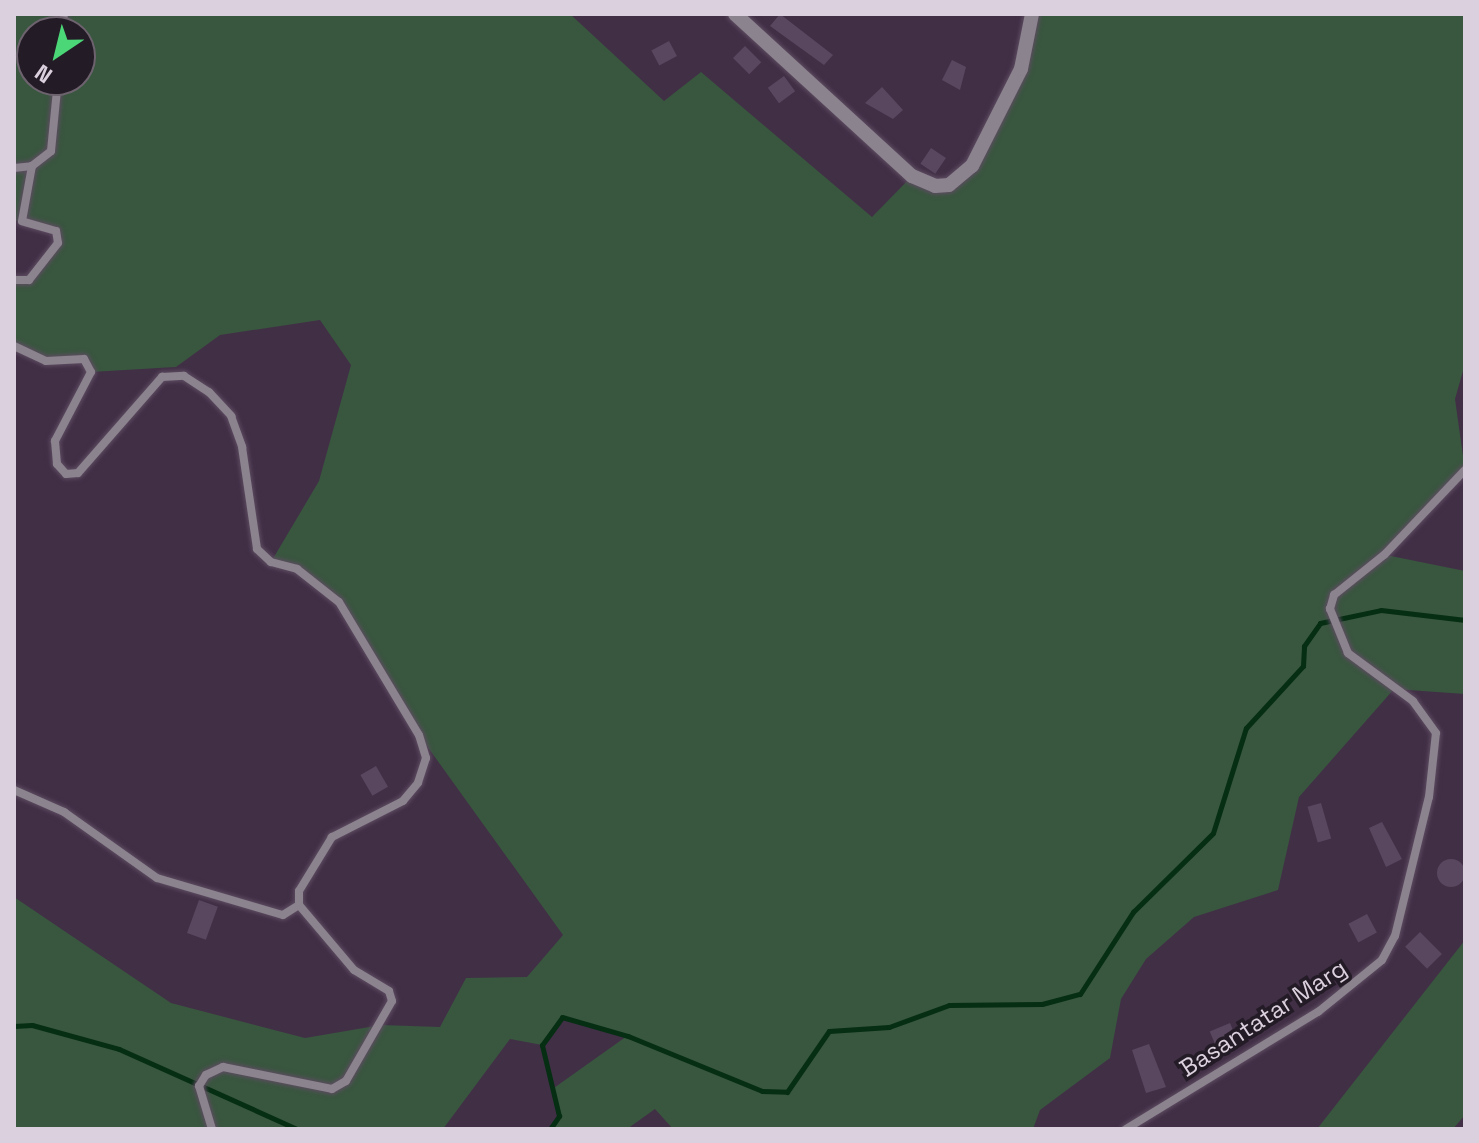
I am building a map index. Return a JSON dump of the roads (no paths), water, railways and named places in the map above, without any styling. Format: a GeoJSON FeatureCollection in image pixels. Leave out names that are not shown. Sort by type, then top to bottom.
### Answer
{"type":"FeatureCollection","features":[{"type":"Feature","properties":{"kind":"street"},"geometry":{"type":"LineString","coordinates":[[735,14],[912,176],[935,186],[949,185],[972,166],[1021,69],[1032,14]]}},
{"type":"Feature","properties":{"kind":"street"},"geometry":{"type":"LineString","coordinates":[[14,168],[32,166],[51,151],[56,96]]}},
{"type":"Feature","properties":{"kind":"street"},"geometry":{"type":"LineString","coordinates":[[14,280],[29,280],[58,243],[56,231],[22,221],[32,166]]}},
{"type":"Feature","properties":{"kind":"street"},"geometry":{"type":"LineString","coordinates":[[14,346],[46,361],[84,359],[91,372],[55,441],[57,464],[66,474],[78,473],[162,377],[184,376],[209,392],[231,416],[242,447],[257,549],[271,562],[297,569],[339,602],[419,735],[426,758],[418,783],[403,801],[332,837],[299,891],[299,905],[354,970],[389,991],[392,1001],[346,1081],[332,1089],[223,1067],[199,1086],[204,1117],[212,1129]]}},
{"type":"Feature","properties":{"kind":"street","name":"Basantatar Marg"},"geometry":{"type":"LineString","coordinates":[[1126,1129],[1318,1012],[1382,960],[1395,936],[1432,784],[1436,733],[1413,701],[1348,653],[1335,633],[1330,609],[1334,595],[1385,554],[1465,470]]}},
{"type":"Feature","properties":{"kind":"street"},"geometry":{"type":"LineString","coordinates":[[14,790],[64,812],[157,878],[283,915],[299,905]]}},
{"type":"Feature","properties":{"kind":"waterway"},"geometry":{"type":"LineString","coordinates":[[550,1129],[559,1116],[542,1045],[562,1017],[628,1036],[762,1091],[787,1092],[829,1031],[889,1027],[949,1005],[1042,1004],[1080,994],[1133,912],[1213,833],[1246,728],[1303,666],[1304,646],[1320,623],[1381,610],[1465,620]]}},
{"type":"Feature","properties":{"kind":"waterway"},"geometry":{"type":"LineString","coordinates":[[14,1026],[32,1025],[119,1049],[297,1129]]}}]}
